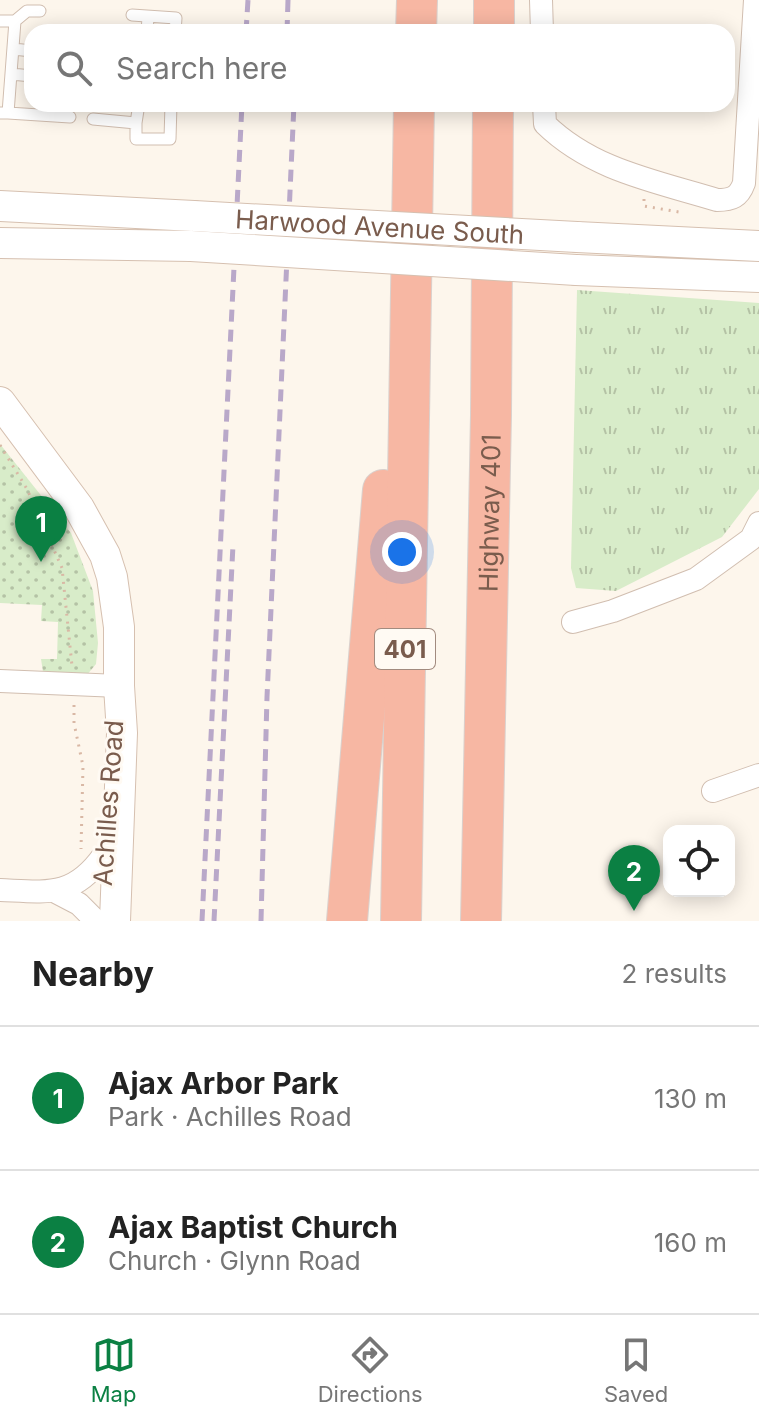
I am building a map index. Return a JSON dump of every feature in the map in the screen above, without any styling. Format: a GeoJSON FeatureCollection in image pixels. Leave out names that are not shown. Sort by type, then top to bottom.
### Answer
{"type":"FeatureCollection","features":[{"type":"Feature","properties":{"kind":"highway"},"geometry":{"type":"LineString","coordinates":[[416,24],[417,0]]}},
{"type":"Feature","properties":{"kind":"highway"},"geometry":{"type":"LineString","coordinates":[[494,0],[494,24]]}},
{"type":"Feature","properties":{"kind":"highway","name":"401"},"geometry":{"type":"LineString","coordinates":[[401,921],[414,112]]}},
{"type":"Feature","properties":{"kind":"highway","name":"Highway 401"},"geometry":{"type":"LineString","coordinates":[[483,921],[493,112]]}},
{"type":"Feature","properties":{"kind":"highway"},"geometry":{"type":"LineString","coordinates":[[347,921],[385,467],[409,377]]}},
{"type":"Feature","properties":{"kind":"main road","name":"Harwood Avenue South"},"geometry":{"type":"LineString","coordinates":[[0,206],[759,246]]}},
{"type":"Feature","properties":{"kind":"main road","name":"Harwood Avenue South"},"geometry":{"type":"LineString","coordinates":[[0,243],[191,246],[576,270],[759,277]]}},
{"type":"Feature","properties":{"kind":"main road","name":"Achilles Road"},"geometry":{"type":"LineString","coordinates":[[0,402],[79,508],[105,555],[117,601],[122,759],[115,921]]}},
{"type":"Feature","properties":{"kind":"main road","name":"Achilles Road"},"geometry":{"type":"LineString","coordinates":[[98,921],[107,758],[119,686]]}},
{"type":"Feature","properties":{"kind":"street"},"geometry":{"type":"LineString","coordinates":[[541,0],[542,24]]}},
{"type":"Feature","properties":{"kind":"street"},"geometry":{"type":"LineString","coordinates":[[544,112],[545,124],[566,144],[587,157],[717,200],[730,200],[740,194],[744,183],[755,0]]}},
{"type":"Feature","properties":{"kind":"street"},"geometry":{"type":"LineString","coordinates":[[573,622],[613,611],[696,579],[756,539]]}},
{"type":"Feature","properties":{"kind":"street"},"geometry":{"type":"LineString","coordinates":[[0,681],[119,686]]}},
{"type":"Feature","properties":{"kind":"street"},"geometry":{"type":"LineString","coordinates":[[713,791],[759,775]]}},
{"type":"Feature","properties":{"kind":"street"},"geometry":{"type":"LineString","coordinates":[[0,890],[56,892],[80,882],[103,856]]}},
{"type":"Feature","properties":{"kind":"street"},"geometry":{"type":"LineString","coordinates":[[56,892],[79,904],[98,921]]}},
{"type":"Feature","properties":{"kind":"lane"},"geometry":{"type":"LineString","coordinates":[[0,21],[15,21],[27,11],[40,11]]}},
{"type":"Feature","properties":{"kind":"lane"},"geometry":{"type":"LineString","coordinates":[[132,15],[176,18],[176,24]]}},
{"type":"Feature","properties":{"kind":"lane"},"geometry":{"type":"LineString","coordinates":[[148,17],[148,24]]}},
{"type":"Feature","properties":{"kind":"lane"},"geometry":{"type":"LineString","coordinates":[[15,21],[4,113],[70,117]]}},
{"type":"Feature","properties":{"kind":"lane"},"geometry":{"type":"LineString","coordinates":[[13,49],[24,50]]}},
{"type":"Feature","properties":{"kind":"lane"},"geometry":{"type":"LineString","coordinates":[[11,74],[24,75]]}},
{"type":"Feature","properties":{"kind":"lane"},"geometry":{"type":"LineString","coordinates":[[138,112],[136,139],[170,139],[171,112]]}},
{"type":"Feature","properties":{"kind":"lane"},"geometry":{"type":"LineString","coordinates":[[93,119],[136,123]]}},
{"type":"Feature","properties":{"kind":"green space"},"geometry":{"type":"Polygon","coordinates":[[[577,290],[759,303],[759,489],[722,537],[616,591],[576,588],[571,568],[577,290]]]}},
{"type":"Feature","properties":{"kind":"green space"},"geometry":{"type":"Polygon","coordinates":[[[0,444],[71,533],[93,591],[98,643],[96,664],[86,676],[43,672],[41,659],[57,659],[58,622],[41,621],[42,605],[0,603],[0,444]]]}},
{"type":"Feature","properties":{"kind":"railway"},"geometry":{"type":"LineString","coordinates":[[246,24],[248,0]]}},
{"type":"Feature","properties":{"kind":"railway"},"geometry":{"type":"LineString","coordinates":[[287,24],[288,0]]}},
{"type":"Feature","properties":{"kind":"railway"},"geometry":{"type":"LineString","coordinates":[[202,921],[242,112]]}},
{"type":"Feature","properties":{"kind":"railway"},"geometry":{"type":"LineString","coordinates":[[261,921],[267,697],[294,112]]}},
{"type":"Feature","properties":{"kind":"railway"},"geometry":{"type":"LineString","coordinates":[[214,921],[233,545]]}},
{"type":"Feature","properties":{"kind":"place","name":"Ajax Arbor Park"},"geometry":{"type":"Point","coordinates":[41,562]}},
{"type":"Feature","properties":{"kind":"place","name":"Ajax Baptist Church"},"geometry":{"type":"Point","coordinates":[634,911]}}]}
